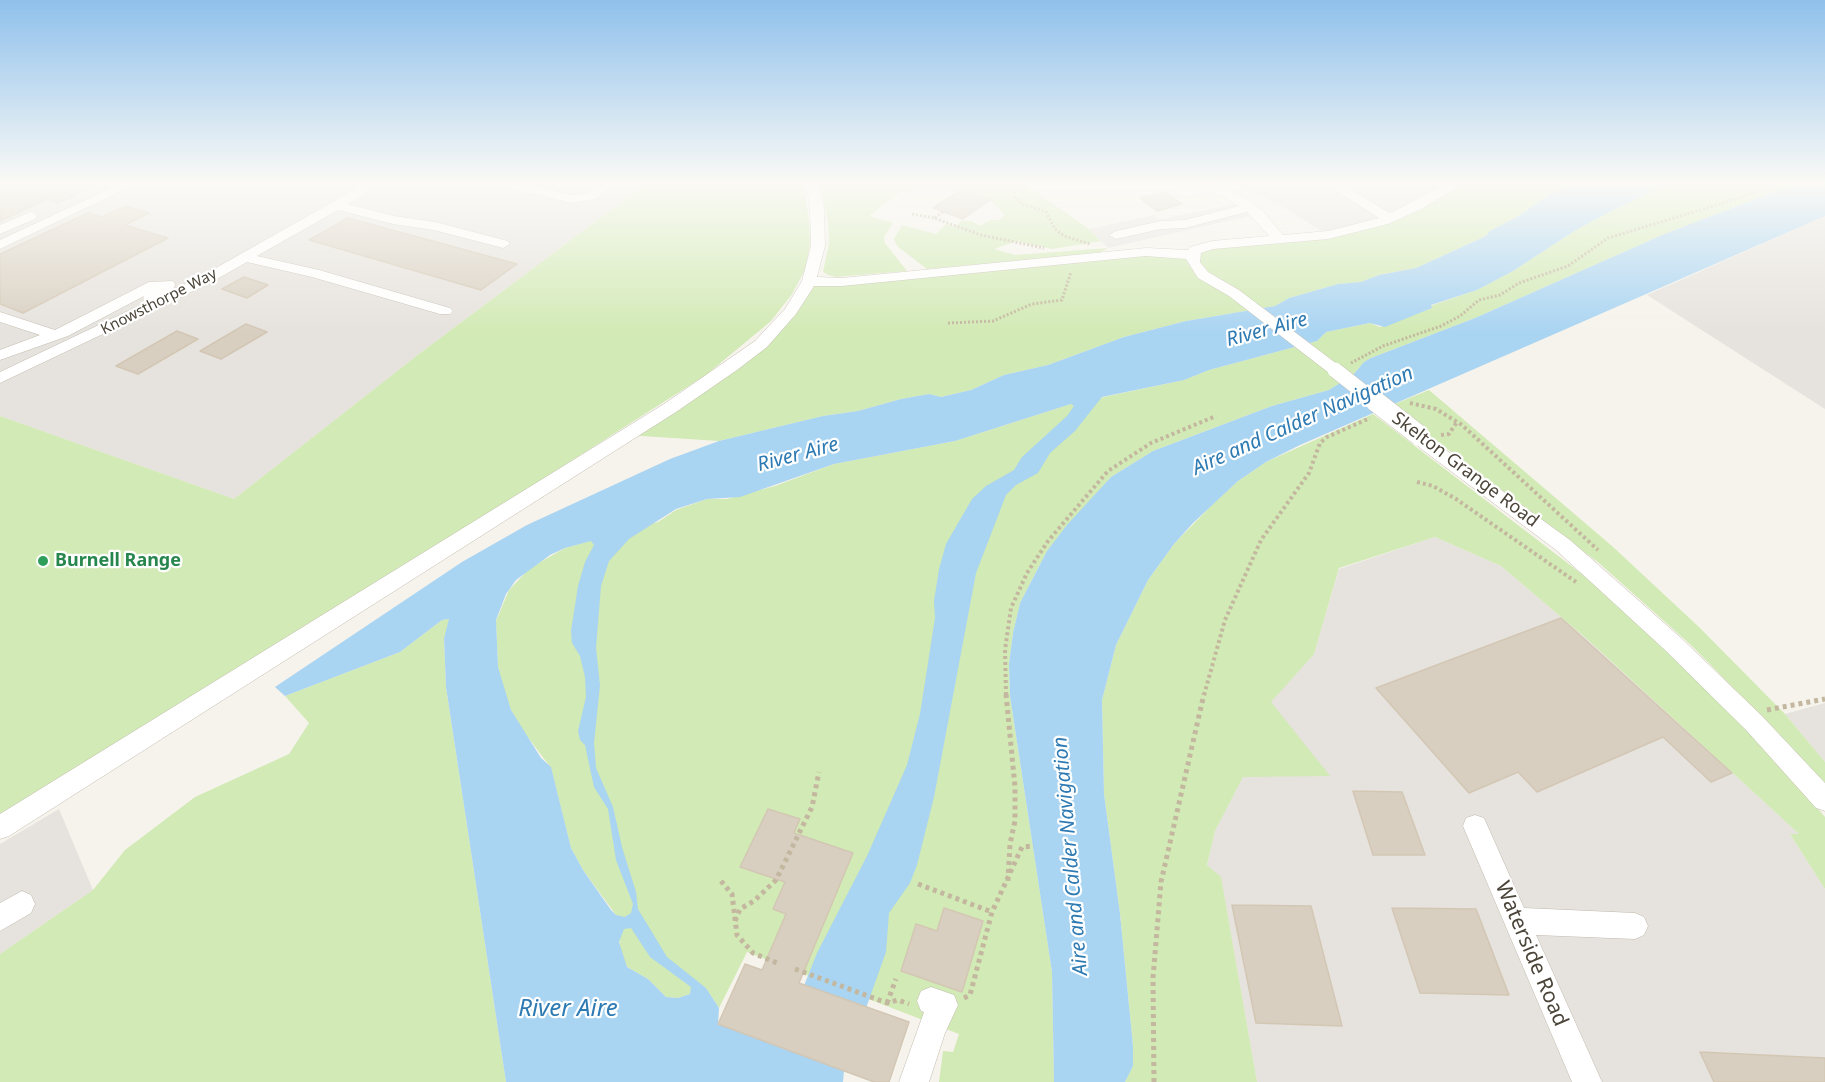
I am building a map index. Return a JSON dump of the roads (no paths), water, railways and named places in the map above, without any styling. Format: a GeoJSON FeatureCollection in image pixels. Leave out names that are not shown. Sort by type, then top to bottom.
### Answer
{"type":"FeatureCollection","features":[{"type":"Feature","properties":{"kind":"street"},"geometry":{"type":"LineString","coordinates":[[0,245],[26,232]]}},
{"type":"Feature","properties":{"kind":"street","name":"Knowsthorpe Way"},"geometry":{"type":"LineString","coordinates":[[0,378],[185,290],[288,232]]}},
{"type":"Feature","properties":{"kind":"street"},"geometry":{"type":"LineString","coordinates":[[460,232],[503,244]]}},
{"type":"Feature","properties":{"kind":"street"},"geometry":{"type":"LineString","coordinates":[[0,828],[717,377],[761,344],[791,311],[809,281],[818,246],[818,232]]}},
{"type":"Feature","properties":{"kind":"street"},"geometry":{"type":"LineString","coordinates":[[1116,235],[1127,232]]}},
{"type":"Feature","properties":{"kind":"street"},"geometry":{"type":"LineString","coordinates":[[1273,232],[1278,238]]}},
{"type":"Feature","properties":{"kind":"street"},"geometry":{"type":"LineString","coordinates":[[809,281],[842,282],[1078,252],[1192,255],[1196,250],[1212,245],[1337,232]]}},
{"type":"Feature","properties":{"kind":"street","name":"Skelton Grange Road"},"geometry":{"type":"LineString","coordinates":[[1192,255],[1193,262],[1203,274],[1234,293],[1420,436],[1426,444],[1563,545],[1587,578],[1673,644],[1745,714],[1825,800]]}},
{"type":"Feature","properties":{"kind":"street"},"geometry":{"type":"LineString","coordinates":[[245,257],[314,273],[445,311]]}},
{"type":"Feature","properties":{"kind":"street"},"geometry":{"type":"LineString","coordinates":[[0,355],[90,320],[154,285],[165,283],[169,286],[98,325],[0,366]]}},
{"type":"Feature","properties":{"kind":"street"},"geometry":{"type":"LineString","coordinates":[[0,317],[55,335]]}},
{"type":"Feature","properties":{"kind":"street","name":"Waterside Road"},"geometry":{"type":"LineString","coordinates":[[1475,826],[1587,1082]]}},
{"type":"Feature","properties":{"kind":"street"},"geometry":{"type":"LineString","coordinates":[[1517,921],[1635,926]]}},
{"type":"Feature","properties":{"kind":"street"},"geometry":{"type":"LineString","coordinates":[[914,1082],[932,1027],[937,1003]]}},
{"type":"Feature","properties":{"kind":"water","name":"River Aire"},"geometry":{"type":"Polygon","coordinates":[[[1489,232],[1572,232],[1513,271],[1477,290],[1431,305],[1432,308],[1385,327],[1370,323],[1326,332],[1317,341],[1209,370],[1184,380],[1102,397],[1075,431],[1050,453],[1038,473],[1016,485],[1006,495],[976,573],[934,797],[917,865],[910,883],[889,913],[886,952],[844,1070],[843,1082],[506,1082],[446,687],[444,638],[449,619],[442,620],[400,652],[285,696],[275,687],[462,562],[527,525],[670,459],[719,441],[823,416],[858,411],[929,394],[941,397],[971,390],[1004,375],[1048,365],[1124,337],[1186,321],[1275,306],[1289,298],[1338,284],[1361,282],[1379,275],[1416,268],[1486,236],[1489,232]],[[1071,404],[955,441],[834,464],[740,497],[707,499],[676,509],[629,539],[609,561],[601,586],[596,648],[600,685],[594,743],[596,768],[613,807],[636,892],[638,909],[667,957],[706,988],[719,1008],[718,1024],[780,1046],[817,953],[867,856],[907,765],[920,714],[935,618],[934,601],[946,544],[972,499],[986,486],[1014,470],[1022,457],[1067,416],[1074,406],[1071,404]],[[591,541],[550,555],[516,580],[506,594],[496,620],[498,667],[511,710],[541,758],[551,767],[571,848],[583,870],[611,910],[616,915],[625,917],[631,913],[633,904],[616,860],[608,809],[594,787],[585,745],[580,740],[578,731],[586,697],[585,677],[580,656],[572,643],[571,631],[578,586],[585,562],[594,545],[591,541]],[[631,928],[624,929],[619,942],[627,967],[648,979],[666,997],[678,998],[690,994],[691,987],[650,957],[631,928]]]}},
{"type":"Feature","properties":{"kind":"water","name":"Aire and Calder Navigation"},"geometry":{"type":"Polygon","coordinates":[[[1669,232],[1787,232],[1300,445],[1266,462],[1238,481],[1193,523],[1174,544],[1148,580],[1116,645],[1102,700],[1104,794],[1120,914],[1133,1066],[1125,1082],[1054,1082],[1052,972],[1010,696],[1009,664],[1020,603],[1047,551],[1067,525],[1111,477],[1153,451],[1272,406],[1329,390],[1353,375],[1364,362],[1371,358],[1475,318],[1669,232]]]}},
{"type":"Feature","properties":{"kind":"place","name":"Burnell Range"},"geometry":{"type":"Point","coordinates":[43,561]}}]}
